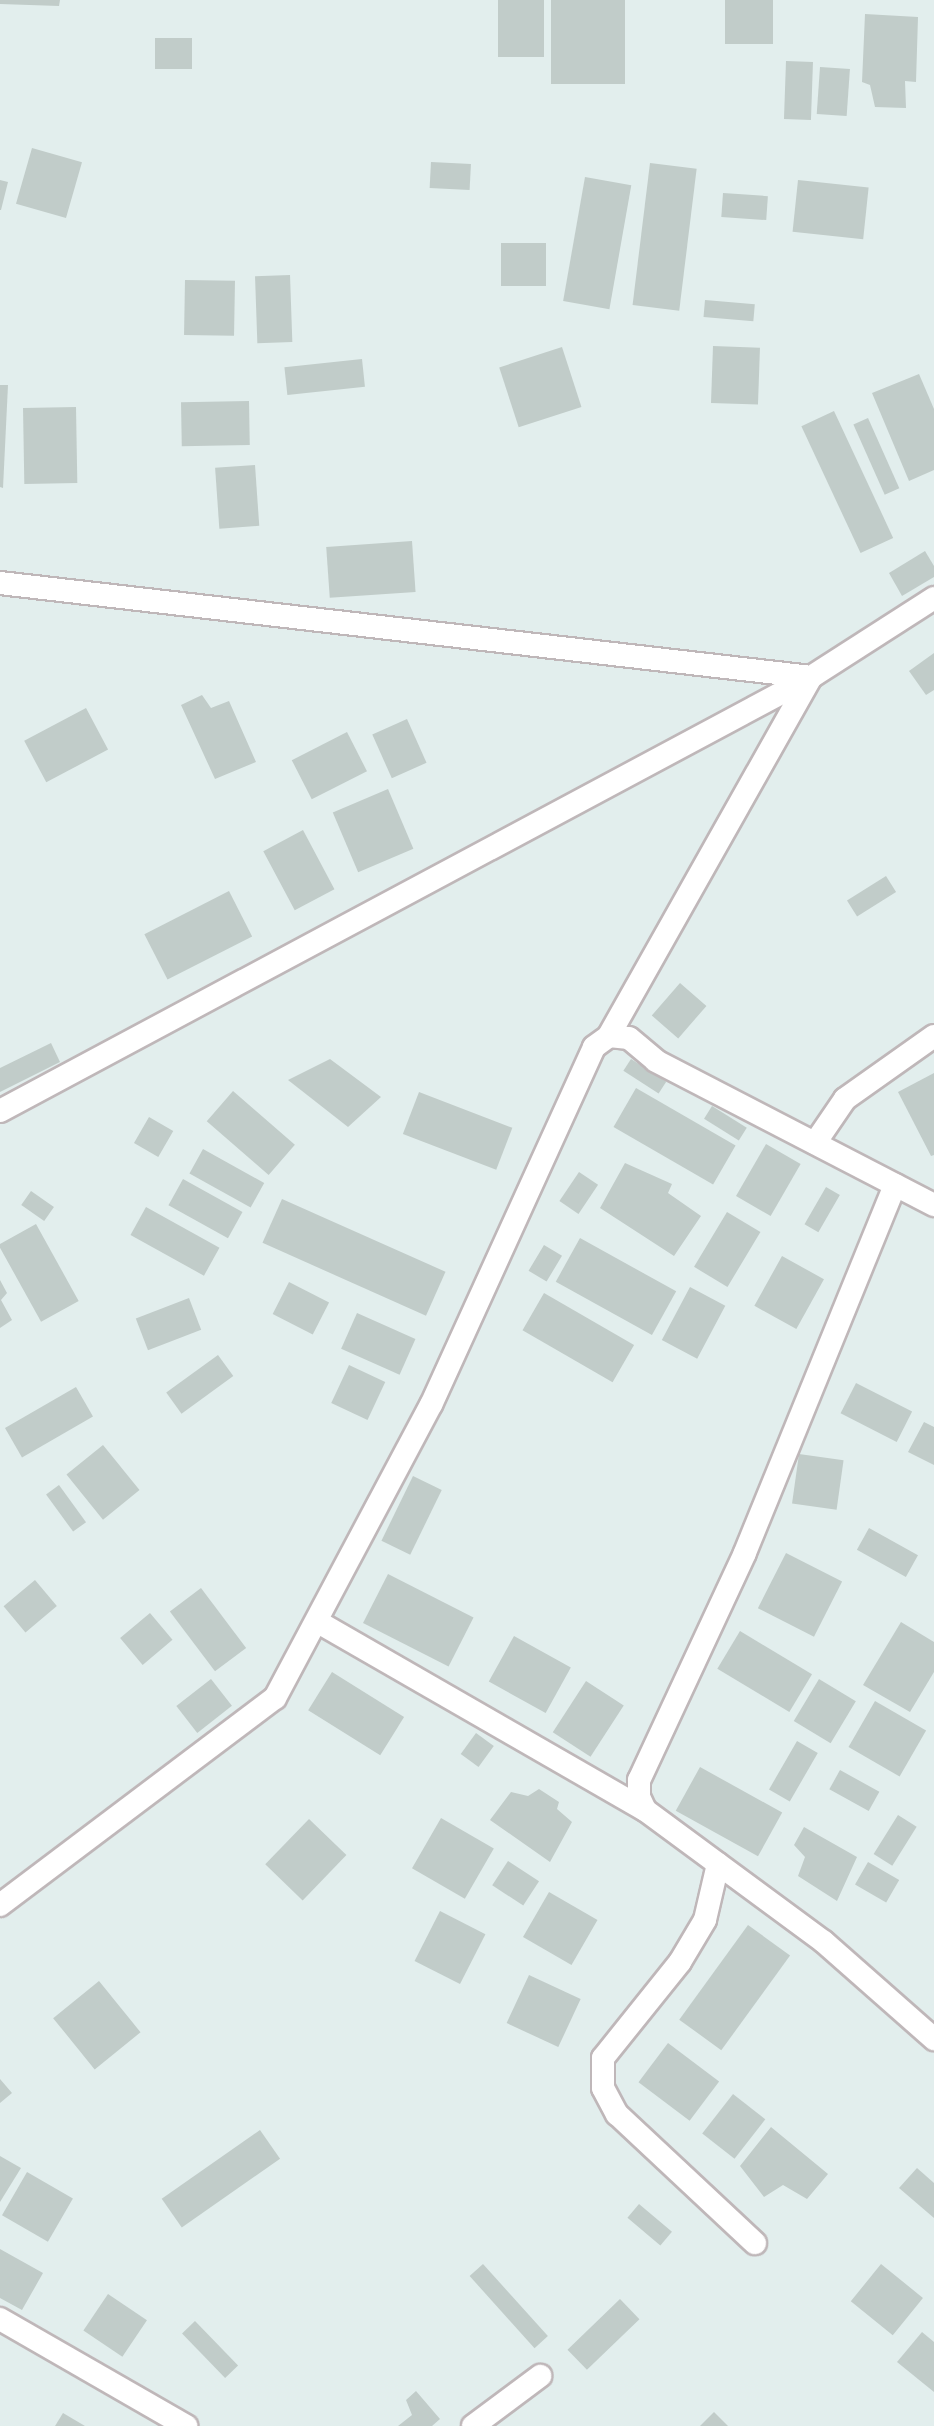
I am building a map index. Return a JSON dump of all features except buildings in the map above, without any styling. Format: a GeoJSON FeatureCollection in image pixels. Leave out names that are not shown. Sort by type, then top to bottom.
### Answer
{"type":"FeatureCollection","features":[{"type":"Feature","properties":{"kind":"street"},"geometry":{"type":"LineString","coordinates":[[0,583],[811,677]]}},
{"type":"Feature","properties":{"kind":"street"},"geometry":{"type":"LineString","coordinates":[[0,1111],[811,677],[934,598]]}},
{"type":"Feature","properties":{"kind":"street"},"geometry":{"type":"LineString","coordinates":[[0,1905],[275,1698],[431,1405],[581,1071],[594,1047],[609,1036],[811,677]]}},
{"type":"Feature","properties":{"kind":"street"},"geometry":{"type":"LineString","coordinates":[[609,1036],[629,1038],[656,1061],[934,1205]]}},
{"type":"Feature","properties":{"kind":"street"},"geometry":{"type":"LineString","coordinates":[[815,1143],[845,1099],[934,1036]]}},
{"type":"Feature","properties":{"kind":"street"},"geometry":{"type":"LineString","coordinates":[[645,1810],[639,1797],[639,1780],[745,1553],[895,1185]]}},
{"type":"Feature","properties":{"kind":"street"},"geometry":{"type":"LineString","coordinates":[[318,1622],[645,1810],[824,1942],[934,2039]]}},
{"type":"Feature","properties":{"kind":"street"},"geometry":{"type":"LineString","coordinates":[[718,1864],[705,1920],[680,1962],[603,2058],[603,2088],[617,2114],[755,2243]]}},
{"type":"Feature","properties":{"kind":"street"},"geometry":{"type":"LineString","coordinates":[[0,2319],[186,2426]]}},
{"type":"Feature","properties":{"kind":"street"},"geometry":{"type":"LineString","coordinates":[[473,2426],[540,2376]]}}]}
